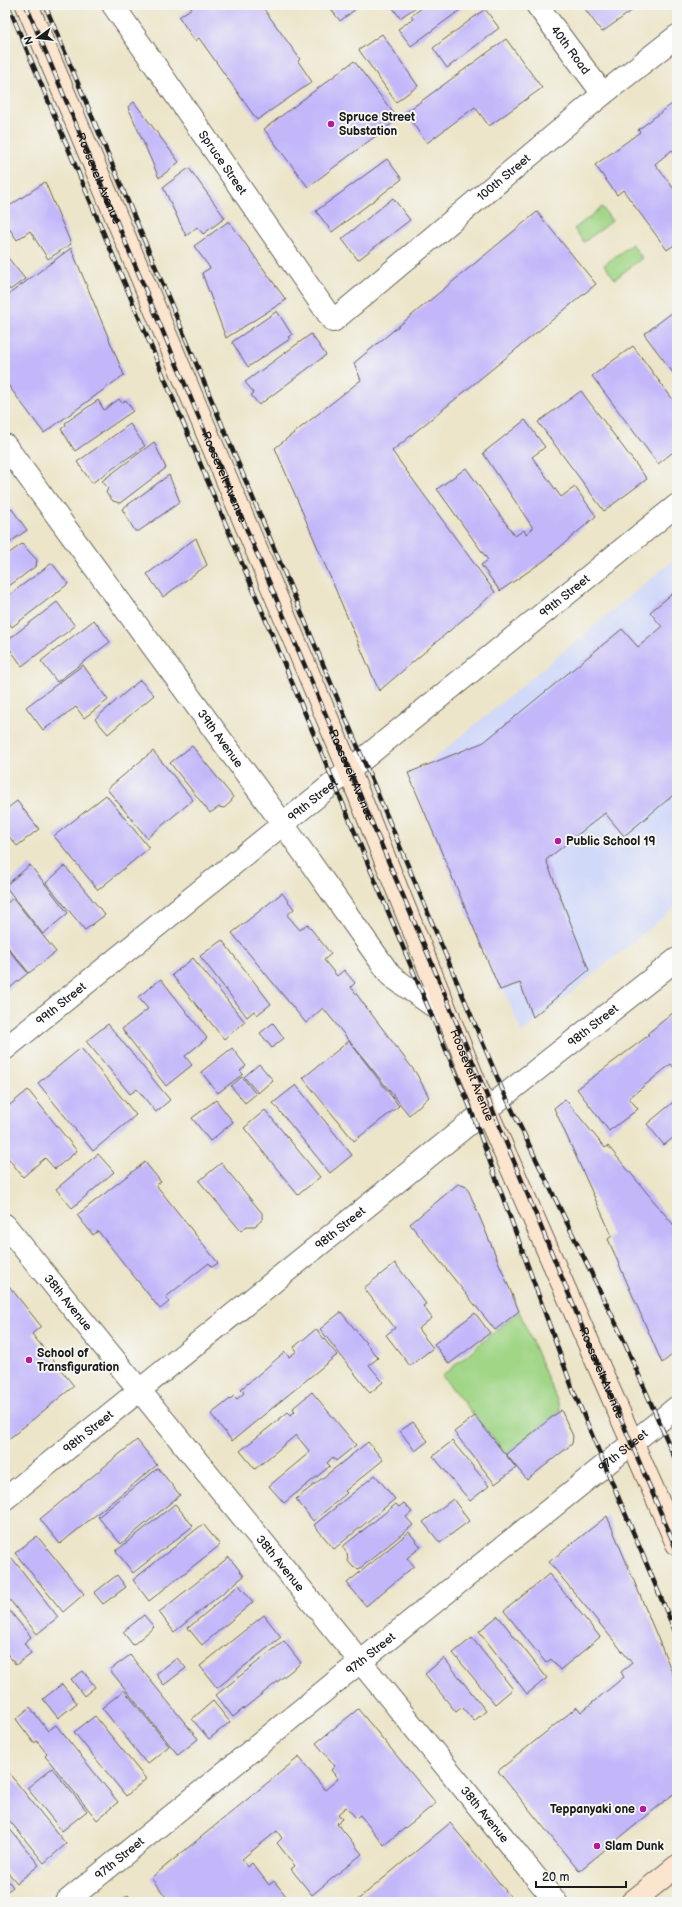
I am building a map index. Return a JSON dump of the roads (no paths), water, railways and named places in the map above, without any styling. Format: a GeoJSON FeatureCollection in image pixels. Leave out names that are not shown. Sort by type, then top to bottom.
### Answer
{"type":"FeatureCollection","features":[{"type":"Feature","properties":{"kind":"main road","name":"Roosevelt Avenue"},"geometry":{"type":"LineString","coordinates":[[26,5],[349,770],[486,1110],[677,1544]]}},
{"type":"Feature","properties":{"kind":"main road"},"geometry":{"type":"LineString","coordinates":[[632,1902],[677,1866]]}},
{"type":"Feature","properties":{"kind":"street","name":"Spruce Street"},"geometry":{"type":"LineString","coordinates":[[113,5],[333,320]]}},
{"type":"Feature","properties":{"kind":"street","name":"40th Road"},"geometry":{"type":"LineString","coordinates":[[537,5],[603,94]]}},
{"type":"Feature","properties":{"kind":"street","name":"100th Street"},"geometry":{"type":"LineString","coordinates":[[333,320],[603,94],[677,36]]}},
{"type":"Feature","properties":{"kind":"street","name":"39th Avenue"},"geometry":{"type":"LineString","coordinates":[[5,445],[283,824],[391,976],[449,1017]]}},
{"type":"Feature","properties":{"kind":"street","name":"99th Street"},"geometry":{"type":"LineString","coordinates":[[5,1049],[677,505]]}},
{"type":"Feature","properties":{"kind":"street","name":"98th Street"},"geometry":{"type":"LineString","coordinates":[[5,1499],[486,1110],[677,959]]}},
{"type":"Feature","properties":{"kind":"street","name":"38th Avenue"},"geometry":{"type":"LineString","coordinates":[[5,1225],[556,1902]]}},
{"type":"Feature","properties":{"kind":"street","name":"97th Street"},"geometry":{"type":"LineString","coordinates":[[66,1902],[360,1662],[677,1407]]}},
{"type":"Feature","properties":{"kind":"railway"},"geometry":{"type":"LineString","coordinates":[[8,5],[470,1107],[573,1390],[677,1636]]}},
{"type":"Feature","properties":{"kind":"railway"},"geometry":{"type":"LineString","coordinates":[[26,5],[200,420],[439,980],[591,1348],[677,1551]]}},
{"type":"Feature","properties":{"kind":"railway"},"geometry":{"type":"LineString","coordinates":[[45,5],[503,1091],[620,1332],[677,1463]]}},
{"type":"Feature","properties":{"kind":"place","name":"Spruce Street Substation"},"geometry":{"type":"Point","coordinates":[331,124]}},
{"type":"Feature","properties":{"kind":"place","name":"Public School 19"},"geometry":{"type":"Point","coordinates":[558,841]}},
{"type":"Feature","properties":{"kind":"place","name":"School of Transfiguration"},"geometry":{"type":"Point","coordinates":[29,1360]}},
{"type":"Feature","properties":{"kind":"place","name":"Teppanyaki one"},"geometry":{"type":"Point","coordinates":[643,1809]}},
{"type":"Feature","properties":{"kind":"place","name":"Slam Dunk"},"geometry":{"type":"Point","coordinates":[597,1846]}}]}
